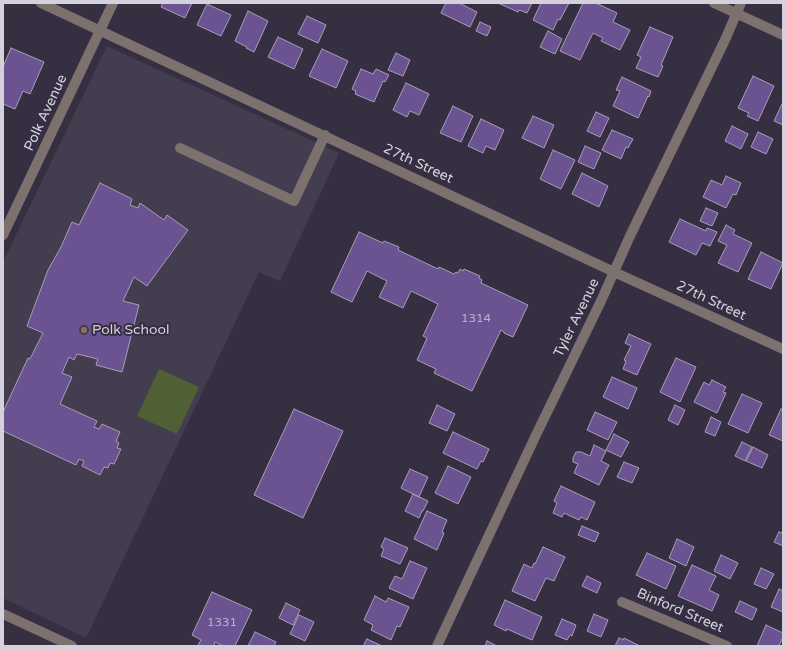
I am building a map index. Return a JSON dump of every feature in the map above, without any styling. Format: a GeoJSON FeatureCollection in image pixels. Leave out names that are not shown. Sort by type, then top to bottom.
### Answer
{"type":"FeatureCollection","features":[{"type":"Feature","properties":{"kind":"street","name":"27th Street"},"geometry":{"type":"LineString","coordinates":[[41,3],[614,272],[783,349]]}},
{"type":"Feature","properties":{"kind":"street","name":"Polk Avenue"},"geometry":{"type":"LineString","coordinates":[[3,235],[113,3]]}},
{"type":"Feature","properties":{"kind":"street"},"geometry":{"type":"LineString","coordinates":[[714,3],[783,36]]}},
{"type":"Feature","properties":{"kind":"street","name":"Tyler Avenue"},"geometry":{"type":"LineString","coordinates":[[438,646],[536,435],[601,301],[630,236],[725,40],[741,3]]}},
{"type":"Feature","properties":{"kind":"street"},"geometry":{"type":"LineString","coordinates":[[180,148],[294,201],[325,136]]}},
{"type":"Feature","properties":{"kind":"street","name":"Binford Street"},"geometry":{"type":"LineString","coordinates":[[622,602],[726,646]]}},
{"type":"Feature","properties":{"kind":"street"},"geometry":{"type":"LineString","coordinates":[[3,614],[72,646]]}},
{"type":"Feature","properties":{"kind":"shaded area"},"geometry":{"type":"Polygon","coordinates":[[[107,46],[339,153],[280,281],[259,272],[86,638],[3,598],[3,262],[107,46]]]}},
{"type":"Feature","properties":{"kind":"green space"},"geometry":{"type":"Polygon","coordinates":[[[159,369],[199,387],[177,434],[137,416],[159,369]]]}},
{"type":"Feature","properties":{"kind":"building"},"geometry":{"type":"Polygon","coordinates":[[[163,3],[192,3],[185,18],[161,7],[163,3]]]}},
{"type":"Feature","properties":{"kind":"building"},"geometry":{"type":"Polygon","coordinates":[[[446,3],[459,3],[477,12],[470,27],[441,13],[446,3]]]}},
{"type":"Feature","properties":{"kind":"building"},"geometry":{"type":"Polygon","coordinates":[[[498,3],[532,3],[527,13],[519,10],[518,12],[498,3]]]}},
{"type":"Feature","properties":{"kind":"building"},"geometry":{"type":"Polygon","coordinates":[[[541,3],[569,3],[560,20],[558,19],[553,30],[533,20],[541,3]]]}},
{"type":"Feature","properties":{"kind":"building"},"geometry":{"type":"Polygon","coordinates":[[[583,3],[596,3],[617,13],[613,22],[630,30],[620,50],[601,41],[603,38],[593,33],[580,60],[560,51],[583,3]]]}},
{"type":"Feature","properties":{"kind":"building"},"geometry":{"type":"Polygon","coordinates":[[[207,4],[231,15],[221,36],[197,25],[207,4]]]}},
{"type":"Feature","properties":{"kind":"building"},"geometry":{"type":"Polygon","coordinates":[[[248,11],[268,21],[254,52],[235,41],[248,11]]]}},
{"type":"Feature","properties":{"kind":"building"},"geometry":{"type":"Polygon","coordinates":[[[307,16],[326,25],[318,43],[298,34],[307,16]]]}},
{"type":"Feature","properties":{"kind":"building"},"geometry":{"type":"Polygon","coordinates":[[[480,22],[491,27],[487,36],[476,31],[480,22]]]}},
{"type":"Feature","properties":{"kind":"building"},"geometry":{"type":"Polygon","coordinates":[[[650,27],[673,37],[661,65],[663,66],[658,77],[636,68],[641,57],[637,55],[650,27]]]}},
{"type":"Feature","properties":{"kind":"building"},"geometry":{"type":"Polygon","coordinates":[[[548,31],[562,39],[555,54],[540,47],[548,31]]]}},
{"type":"Feature","properties":{"kind":"building"},"geometry":{"type":"Polygon","coordinates":[[[278,37],[303,49],[294,69],[268,57],[278,37]]]}},
{"type":"Feature","properties":{"kind":"building"},"geometry":{"type":"Polygon","coordinates":[[[11,48],[44,62],[30,94],[23,91],[15,109],[3,104],[3,67],[11,48]]]}},
{"type":"Feature","properties":{"kind":"building"},"geometry":{"type":"Polygon","coordinates":[[[322,49],[348,61],[336,88],[309,76],[322,49]]]}},
{"type":"Feature","properties":{"kind":"building"},"geometry":{"type":"Polygon","coordinates":[[[396,53],[410,60],[403,76],[388,70],[396,53]]]}},
{"type":"Feature","properties":{"kind":"building"},"geometry":{"type":"Polygon","coordinates":[[[361,69],[373,74],[376,69],[389,75],[385,82],[383,81],[374,102],[355,94],[356,91],[352,89],[361,69]]]}},
{"type":"Feature","properties":{"kind":"building"},"geometry":{"type":"Polygon","coordinates":[[[753,76],[774,86],[758,121],[747,116],[749,113],[738,108],[753,76]]]}},
{"type":"Feature","properties":{"kind":"building"},"geometry":{"type":"Polygon","coordinates":[[[622,77],[651,91],[638,118],[613,106],[620,91],[616,90],[622,77]]]}},
{"type":"Feature","properties":{"kind":"building"},"geometry":{"type":"Polygon","coordinates":[[[406,83],[429,94],[419,115],[410,111],[407,117],[393,110],[406,83]]]}},
{"type":"Feature","properties":{"kind":"building"},"geometry":{"type":"Polygon","coordinates":[[[783,102],[783,125],[774,121],[783,102]]]}},
{"type":"Feature","properties":{"kind":"building"},"geometry":{"type":"Polygon","coordinates":[[[453,106],[473,116],[461,142],[440,133],[453,106]]]}},
{"type":"Feature","properties":{"kind":"building"},"geometry":{"type":"Polygon","coordinates":[[[596,112],[609,118],[600,137],[587,131],[596,112]]]}},
{"type":"Feature","properties":{"kind":"building"},"geometry":{"type":"Polygon","coordinates":[[[533,116],[554,125],[544,148],[522,138],[533,116]]]}},
{"type":"Feature","properties":{"kind":"building"},"geometry":{"type":"Polygon","coordinates":[[[481,119],[504,130],[495,150],[486,146],[483,153],[468,146],[481,119]]]}},
{"type":"Feature","properties":{"kind":"building"},"geometry":{"type":"Polygon","coordinates":[[[732,126],[748,134],[741,149],[725,141],[732,126]]]}},
{"type":"Feature","properties":{"kind":"building"},"geometry":{"type":"Polygon","coordinates":[[[612,130],[633,139],[628,148],[626,147],[621,159],[602,150],[612,130]]]}},
{"type":"Feature","properties":{"kind":"building"},"geometry":{"type":"Polygon","coordinates":[[[758,132],[773,139],[766,154],[751,147],[758,132]]]}},
{"type":"Feature","properties":{"kind":"building"},"geometry":{"type":"Polygon","coordinates":[[[585,146],[601,153],[594,169],[578,162],[585,146]]]}},
{"type":"Feature","properties":{"kind":"building"},"geometry":{"type":"Polygon","coordinates":[[[553,150],[575,160],[561,189],[540,179],[553,150]]]}},
{"type":"Feature","properties":{"kind":"building"},"geometry":{"type":"Polygon","coordinates":[[[582,173],[608,186],[599,207],[572,194],[582,173]]]}},
{"type":"Feature","properties":{"kind":"building"},"geometry":{"type":"Polygon","coordinates":[[[726,176],[741,183],[736,195],[733,194],[726,208],[703,197],[711,180],[722,185],[726,176]]]}},
{"type":"Feature","properties":{"kind":"building","name":"Polk School"},"geometry":{"type":"Polygon","coordinates":[[[100,183],[132,199],[130,205],[138,208],[140,203],[164,220],[167,215],[188,230],[147,286],[134,277],[123,301],[139,305],[122,372],[96,365],[98,359],[77,354],[74,360],[69,357],[62,373],[72,377],[60,404],[97,421],[94,427],[99,429],[102,424],[120,432],[116,441],[119,443],[117,448],[121,449],[114,464],[110,463],[108,468],[104,467],[100,475],[82,466],[84,461],[79,459],[76,465],[3,431],[3,412],[28,358],[30,359],[43,333],[27,326],[48,270],[61,247],[72,222],[79,225],[100,183]]]}},
{"type":"Feature","properties":{"kind":"building"},"geometry":{"type":"Polygon","coordinates":[[[706,208],[718,213],[712,226],[700,221],[706,208]]]}},
{"type":"Feature","properties":{"kind":"building"},"geometry":{"type":"Polygon","coordinates":[[[680,219],[706,231],[707,228],[717,232],[710,246],[702,243],[696,255],[669,242],[680,219]]]}},
{"type":"Feature","properties":{"kind":"building"},"geometry":{"type":"Polygon","coordinates":[[[726,225],[735,230],[733,234],[752,243],[738,272],[718,263],[727,245],[718,241],[726,225]]]}},
{"type":"Feature","properties":{"kind":"building"},"geometry":{"type":"Polygon","coordinates":[[[359,232],[383,243],[384,241],[399,247],[398,250],[438,269],[439,267],[454,274],[456,272],[458,273],[460,269],[463,271],[464,269],[480,276],[479,278],[482,280],[481,283],[528,305],[513,337],[501,330],[472,391],[434,373],[436,369],[417,360],[427,338],[423,336],[438,304],[411,291],[403,308],[379,297],[387,281],[367,271],[352,302],[331,292],[359,232]]]}},
{"type":"Feature","properties":{"kind":"building"},"geometry":{"type":"Polygon","coordinates":[[[761,252],[783,263],[771,289],[748,279],[761,252]]]}},
{"type":"Feature","properties":{"kind":"building"},"geometry":{"type":"Polygon","coordinates":[[[629,334],[651,344],[637,375],[623,369],[626,361],[624,360],[631,346],[625,343],[629,334]]]}},
{"type":"Feature","properties":{"kind":"building"},"geometry":{"type":"Polygon","coordinates":[[[676,358],[696,367],[680,402],[660,392],[676,358]]]}},
{"type":"Feature","properties":{"kind":"building"},"geometry":{"type":"Polygon","coordinates":[[[612,377],[637,388],[628,409],[603,397],[612,377]]]}},
{"type":"Feature","properties":{"kind":"building"},"geometry":{"type":"Polygon","coordinates":[[[712,380],[726,387],[723,392],[726,393],[717,413],[694,402],[704,382],[709,385],[712,380]]]}},
{"type":"Feature","properties":{"kind":"building"},"geometry":{"type":"Polygon","coordinates":[[[742,394],[762,403],[748,433],[728,424],[742,394]]]}},
{"type":"Feature","properties":{"kind":"building"},"geometry":{"type":"Polygon","coordinates":[[[437,405],[455,414],[447,431],[429,423],[437,405]]]}},
{"type":"Feature","properties":{"kind":"building"},"geometry":{"type":"Polygon","coordinates":[[[675,405],[685,410],[678,425],[668,420],[675,405]]]}},
{"type":"Feature","properties":{"kind":"building"},"geometry":{"type":"Polygon","coordinates":[[[294,409],[343,431],[303,518],[254,495],[294,409]]]}},
{"type":"Feature","properties":{"kind":"building"},"geometry":{"type":"Polygon","coordinates":[[[781,409],[783,410],[783,441],[769,435],[781,409]]]}},
{"type":"Feature","properties":{"kind":"building"},"geometry":{"type":"Polygon","coordinates":[[[595,412],[617,422],[608,440],[587,430],[595,412]]]}},
{"type":"Feature","properties":{"kind":"building"},"geometry":{"type":"Polygon","coordinates":[[[711,417],[721,422],[715,436],[705,432],[711,417]]]}},
{"type":"Feature","properties":{"kind":"building"},"geometry":{"type":"Polygon","coordinates":[[[453,432],[489,449],[483,462],[481,461],[477,469],[443,453],[453,432]]]}},
{"type":"Feature","properties":{"kind":"building"},"geometry":{"type":"Polygon","coordinates":[[[614,434],[629,442],[621,457],[606,450],[614,434]]]}},
{"type":"Feature","properties":{"kind":"building"},"geometry":{"type":"Polygon","coordinates":[[[742,442],[752,447],[745,461],[735,456],[742,442]]]}},
{"type":"Feature","properties":{"kind":"building"},"geometry":{"type":"Polygon","coordinates":[[[594,445],[606,451],[601,461],[609,465],[599,485],[574,473],[578,464],[573,462],[576,452],[581,452],[590,456],[594,445]]]}},
{"type":"Feature","properties":{"kind":"building"},"geometry":{"type":"Polygon","coordinates":[[[753,447],[768,455],[762,468],[746,461],[753,447]]]}},
{"type":"Feature","properties":{"kind":"building"},"geometry":{"type":"Polygon","coordinates":[[[624,462],[639,468],[632,483],[617,477],[624,462]]]}},
{"type":"Feature","properties":{"kind":"building"},"geometry":{"type":"Polygon","coordinates":[[[448,466],[471,477],[458,504],[435,493],[448,466]]]}},
{"type":"Feature","properties":{"kind":"building"},"geometry":{"type":"Polygon","coordinates":[[[410,469],[428,477],[419,497],[401,488],[410,469]]]}},
{"type":"Feature","properties":{"kind":"building"},"geometry":{"type":"Polygon","coordinates":[[[561,486],[595,502],[587,520],[581,517],[579,520],[564,513],[562,517],[553,513],[557,503],[554,501],[561,486]]]}},
{"type":"Feature","properties":{"kind":"building"},"geometry":{"type":"Polygon","coordinates":[[[413,494],[428,501],[419,518],[405,511],[413,494]]]}},
{"type":"Feature","properties":{"kind":"building"},"geometry":{"type":"Polygon","coordinates":[[[427,511],[447,520],[442,532],[444,533],[437,550],[414,539],[427,511]]]}},
{"type":"Feature","properties":{"kind":"building"},"geometry":{"type":"Polygon","coordinates":[[[582,526],[599,533],[595,542],[578,535],[582,526]]]}},
{"type":"Feature","properties":{"kind":"building"},"geometry":{"type":"Polygon","coordinates":[[[779,532],[783,533],[783,546],[774,542],[779,532]]]}},
{"type":"Feature","properties":{"kind":"building"},"geometry":{"type":"Polygon","coordinates":[[[385,538],[408,548],[400,564],[381,556],[384,549],[381,547],[385,538]]]}},
{"type":"Feature","properties":{"kind":"building"},"geometry":{"type":"Polygon","coordinates":[[[677,539],[694,547],[686,566],[669,558],[677,539]]]}},
{"type":"Feature","properties":{"kind":"building"},"geometry":{"type":"Polygon","coordinates":[[[543,547],[565,557],[554,581],[546,578],[535,601],[512,591],[524,564],[532,568],[543,547]]]}},
{"type":"Feature","properties":{"kind":"building"},"geometry":{"type":"Polygon","coordinates":[[[647,553],[676,566],[666,589],[636,575],[647,553]]]}},
{"type":"Feature","properties":{"kind":"building"},"geometry":{"type":"Polygon","coordinates":[[[721,555],[738,563],[730,579],[714,571],[721,555]]]}},
{"type":"Feature","properties":{"kind":"building"},"geometry":{"type":"Polygon","coordinates":[[[410,561],[427,568],[413,599],[389,588],[395,576],[402,579],[410,561]]]}},
{"type":"Feature","properties":{"kind":"building"},"geometry":{"type":"Polygon","coordinates":[[[692,565],[716,576],[709,590],[719,595],[712,611],[678,596],[692,565]]]}},
{"type":"Feature","properties":{"kind":"building"},"geometry":{"type":"Polygon","coordinates":[[[761,568],[774,574],[766,589],[754,584],[761,568]]]}},
{"type":"Feature","properties":{"kind":"building"},"geometry":{"type":"Polygon","coordinates":[[[587,576],[601,583],[597,593],[582,586],[587,576]]]}},
{"type":"Feature","properties":{"kind":"building"},"geometry":{"type":"Polygon","coordinates":[[[779,589],[783,591],[783,612],[771,607],[779,589]]]}},
{"type":"Feature","properties":{"kind":"building"},"geometry":{"type":"Polygon","coordinates":[[[212,592],[252,610],[235,646],[223,646],[215,642],[214,646],[200,646],[198,645],[201,640],[192,635],[212,592]]]}},
{"type":"Feature","properties":{"kind":"building"},"geometry":{"type":"Polygon","coordinates":[[[375,596],[386,602],[388,598],[409,607],[400,627],[397,626],[391,640],[371,630],[373,625],[364,620],[375,596]]]}},
{"type":"Feature","properties":{"kind":"building"},"geometry":{"type":"Polygon","coordinates":[[[505,600],[542,617],[532,640],[494,625],[505,600]]]}},
{"type":"Feature","properties":{"kind":"building"},"geometry":{"type":"Polygon","coordinates":[[[740,601],[757,609],[752,620],[735,612],[740,601]]]}},
{"type":"Feature","properties":{"kind":"building"},"geometry":{"type":"Polygon","coordinates":[[[286,603],[300,610],[293,625],[279,618],[286,603]]]}},
{"type":"Feature","properties":{"kind":"building"},"geometry":{"type":"Polygon","coordinates":[[[594,614],[608,620],[601,637],[587,631],[594,614]]]}},
{"type":"Feature","properties":{"kind":"building"},"geometry":{"type":"Polygon","coordinates":[[[299,615],[314,622],[305,641],[290,634],[299,615]]]}},
{"type":"Feature","properties":{"kind":"building"},"geometry":{"type":"Polygon","coordinates":[[[562,619],[576,625],[572,636],[570,635],[567,640],[555,635],[562,619]]]}},
{"type":"Feature","properties":{"kind":"building"},"geometry":{"type":"Polygon","coordinates":[[[766,625],[783,633],[779,646],[757,646],[766,625]]]}},
{"type":"Feature","properties":{"kind":"building"},"geometry":{"type":"Polygon","coordinates":[[[255,632],[276,642],[274,646],[248,646],[255,632]]]}},
{"type":"Feature","properties":{"kind":"building"},"geometry":{"type":"Polygon","coordinates":[[[619,638],[623,640],[624,638],[640,646],[615,646],[619,638]]]}},
{"type":"Feature","properties":{"kind":"building"},"geometry":{"type":"Polygon","coordinates":[[[367,639],[382,646],[363,646],[367,639]]]}},
{"type":"Feature","properties":{"kind":"building"},"geometry":{"type":"Polygon","coordinates":[[[487,641],[497,646],[485,646],[487,641]]]}},
{"type":"Feature","properties":{"kind":"place","name":"Polk School"},"geometry":{"type":"Point","coordinates":[84,330]}}]}
